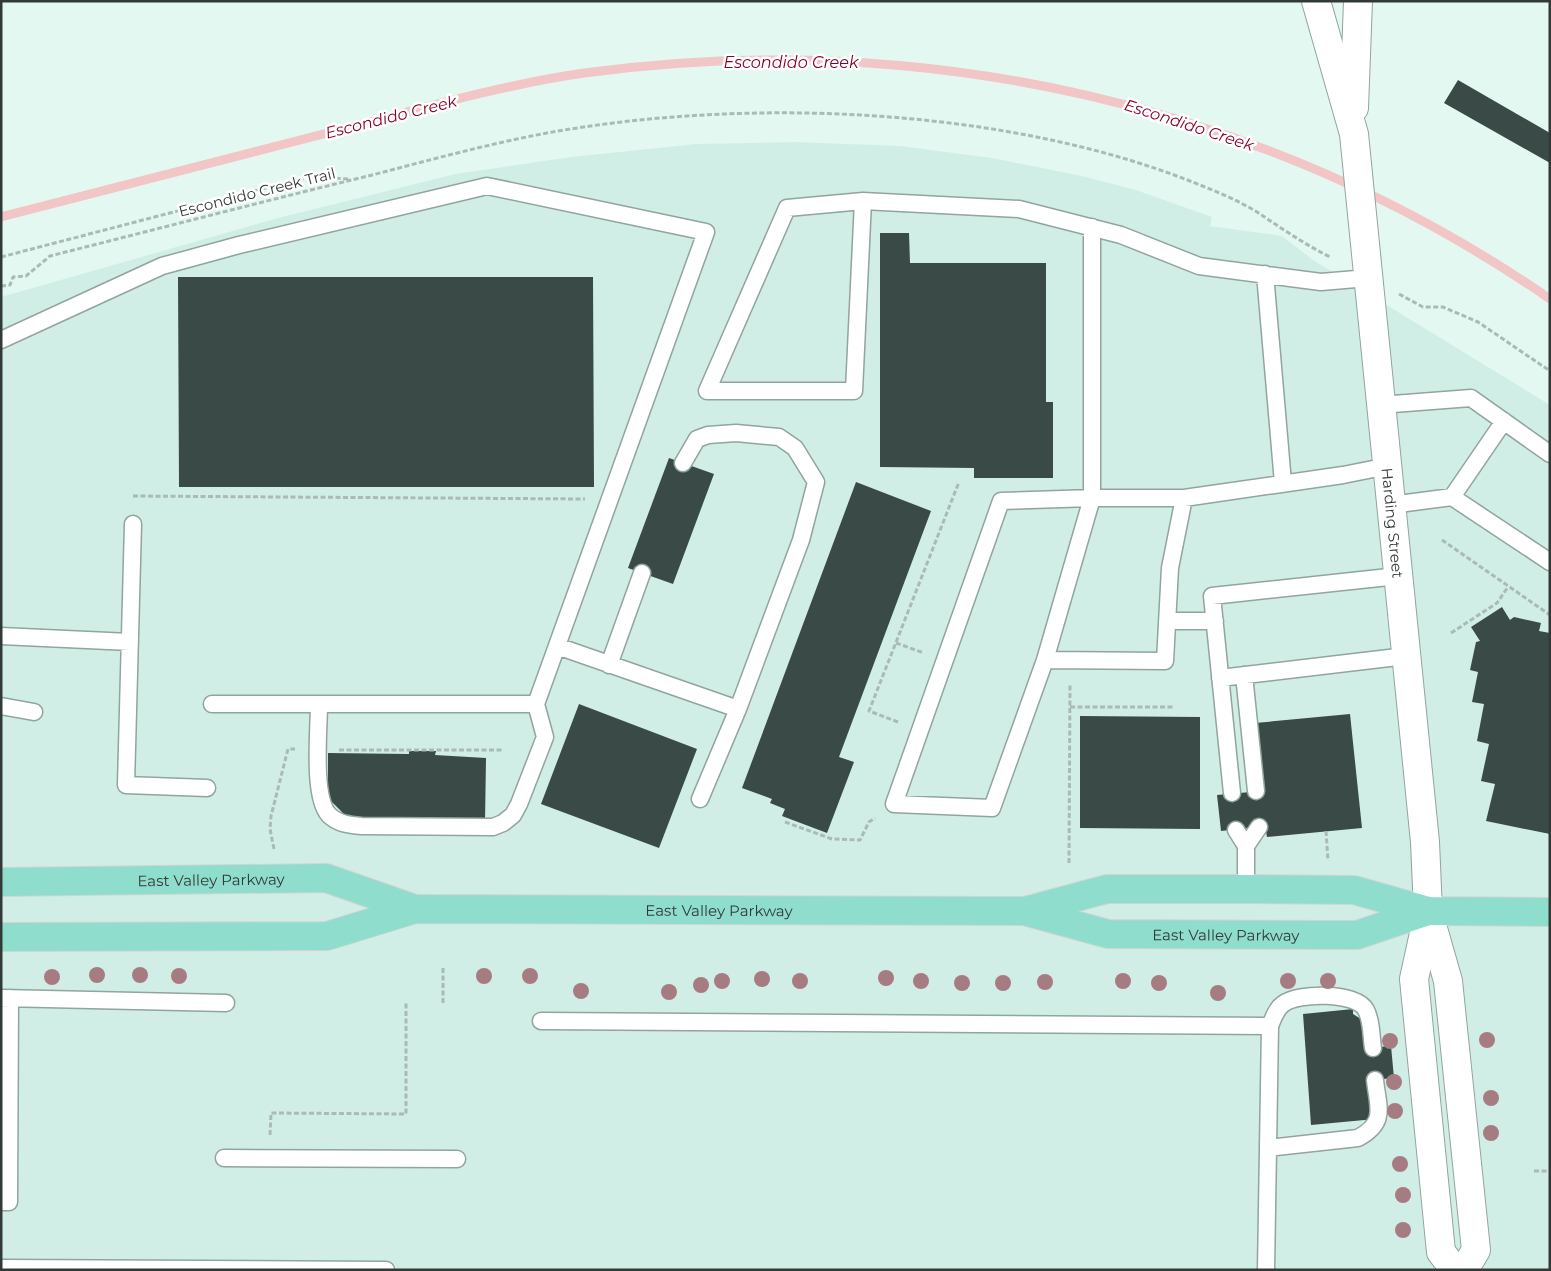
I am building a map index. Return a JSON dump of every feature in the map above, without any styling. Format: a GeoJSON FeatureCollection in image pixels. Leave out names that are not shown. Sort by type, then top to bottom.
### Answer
{"type":"FeatureCollection","features":[{"type":"Feature","properties":{"kind":"main road","name":"East Valley Parkway"},"geometry":{"type":"LineString","coordinates":[[1,882],[326,878],[415,909]]}},
{"type":"Feature","properties":{"kind":"main road","name":"East Valley Parkway"},"geometry":{"type":"LineString","coordinates":[[1,937],[327,936],[415,909],[1024,911],[1108,889],[1354,890],[1428,911],[1550,912]]}},
{"type":"Feature","properties":{"kind":"main road","name":"East Valley Parkway"},"geometry":{"type":"LineString","coordinates":[[1024,911],[1108,934],[1357,935],[1428,911]]}},
{"type":"Feature","properties":{"kind":"street","name":"Harding Street"},"geometry":{"type":"LineString","coordinates":[[1316,1],[1354,134]]}},
{"type":"Feature","properties":{"kind":"street","name":"Harding Street"},"geometry":{"type":"LineString","coordinates":[[1358,1],[1354,134],[1425,842],[1428,911]]}},
{"type":"Feature","properties":{"kind":"street"},"geometry":{"type":"LineString","coordinates":[[1428,911],[1414,979],[1441,1252],[1455,1270]]}},
{"type":"Feature","properties":{"kind":"street"},"geometry":{"type":"LineString","coordinates":[[1428,911],[1448,980],[1476,1250],[1464,1270]]}},
{"type":"Feature","properties":{"kind":"lane"},"geometry":{"type":"LineString","coordinates":[[1,340],[162,266],[239,245],[487,186],[706,232],[536,704],[545,737],[513,815],[493,828],[342,824],[329,815],[321,799],[319,778],[319,704]]}},
{"type":"Feature","properties":{"kind":"lane"},"geometry":{"type":"LineString","coordinates":[[863,201],[854,392],[707,392],[787,208],[863,201],[1019,208],[1121,235],[1199,266],[1321,282],[1368,270]]}},
{"type":"Feature","properties":{"kind":"lane"},"geometry":{"type":"LineString","coordinates":[[1092,227],[1092,498],[1045,660],[992,808],[894,804],[1001,501],[1092,498],[1184,498],[1388,466]]}},
{"type":"Feature","properties":{"kind":"lane"},"geometry":{"type":"LineString","coordinates":[[1266,274],[1284,483]]}},
{"type":"Feature","properties":{"kind":"lane"},"geometry":{"type":"LineString","coordinates":[[1380,406],[1472,398],[1550,454]]}},
{"type":"Feature","properties":{"kind":"lane"},"geometry":{"type":"LineString","coordinates":[[1452,496],[1504,421]]}},
{"type":"Feature","properties":{"kind":"lane"},"geometry":{"type":"LineString","coordinates":[[683,463],[697,439],[708,435],[736,433],[780,437],[796,448],[816,482],[811,506],[786,580],[738,709],[700,799]]}},
{"type":"Feature","properties":{"kind":"lane"},"geometry":{"type":"LineString","coordinates":[[1391,505],[1452,496],[1550,562]]}},
{"type":"Feature","properties":{"kind":"lane"},"geometry":{"type":"LineString","coordinates":[[1045,660],[1165,661],[1170,568],[1184,498]]}},
{"type":"Feature","properties":{"kind":"lane"},"geometry":{"type":"LineString","coordinates":[[133,524],[126,785],[207,788]]}},
{"type":"Feature","properties":{"kind":"lane"},"geometry":{"type":"LineString","coordinates":[[610,664],[642,573]]}},
{"type":"Feature","properties":{"kind":"lane"},"geometry":{"type":"LineString","coordinates":[[1232,793],[1212,596],[1398,576]]}},
{"type":"Feature","properties":{"kind":"lane"},"geometry":{"type":"LineString","coordinates":[[1167,621],[1215,621]]}},
{"type":"Feature","properties":{"kind":"lane"},"geometry":{"type":"LineString","coordinates":[[1,636],[130,642]]}},
{"type":"Feature","properties":{"kind":"lane"},"geometry":{"type":"LineString","coordinates":[[557,646],[738,709]]}},
{"type":"Feature","properties":{"kind":"lane"},"geometry":{"type":"LineString","coordinates":[[1220,678],[1406,656]]}},
{"type":"Feature","properties":{"kind":"lane"},"geometry":{"type":"LineString","coordinates":[[1244,675],[1256,791]]}},
{"type":"Feature","properties":{"kind":"lane"},"geometry":{"type":"LineString","coordinates":[[212,704],[536,704]]}},
{"type":"Feature","properties":{"kind":"lane"},"geometry":{"type":"LineString","coordinates":[[1,706],[34,712]]}},
{"type":"Feature","properties":{"kind":"lane"},"geometry":{"type":"LineString","coordinates":[[1246,846],[1259,827]]}},
{"type":"Feature","properties":{"kind":"lane"},"geometry":{"type":"LineString","coordinates":[[1236,830],[1246,846],[1246,889]]}},
{"type":"Feature","properties":{"kind":"lane"},"geometry":{"type":"LineString","coordinates":[[1266,1270],[1270,1026],[1282,1004],[1292,999],[1303,996],[1350,998],[1366,1008],[1370,1022],[1373,1048]]}},
{"type":"Feature","properties":{"kind":"lane"},"geometry":{"type":"LineString","coordinates":[[1,1202],[9,1202],[6,998],[226,1003]]}},
{"type":"Feature","properties":{"kind":"lane"},"geometry":{"type":"LineString","coordinates":[[541,1021],[1270,1026]]}},
{"type":"Feature","properties":{"kind":"lane"},"geometry":{"type":"LineString","coordinates":[[1268,1148],[1358,1138],[1370,1131],[1376,1124],[1379,1115],[1376,1080]]}},
{"type":"Feature","properties":{"kind":"lane"},"geometry":{"type":"LineString","coordinates":[[224,1158],[457,1159]]}},
{"type":"Feature","properties":{"kind":"lane"},"geometry":{"type":"LineString","coordinates":[[1,1268],[386,1270]]}},
{"type":"Feature","properties":{"kind":"path","name":"Escondido Creek Trail"},"geometry":{"type":"LineString","coordinates":[[1,257],[308,177],[353,180],[50,256],[26,276],[13,277],[10,284],[1,286]]}},
{"type":"Feature","properties":{"kind":"path"},"geometry":{"type":"LineString","coordinates":[[921,730],[869,711],[959,482]]}},
{"type":"Feature","properties":{"kind":"path"},"geometry":{"type":"LineString","coordinates":[[133,496],[611,499]]}},
{"type":"Feature","properties":{"kind":"path"},"geometry":{"type":"LineString","coordinates":[[1442,540],[1550,615]]}},
{"type":"Feature","properties":{"kind":"path"},"geometry":{"type":"LineString","coordinates":[[1451,633],[1497,603],[1508,587]]}},
{"type":"Feature","properties":{"kind":"path"},"geometry":{"type":"LineString","coordinates":[[1069,863],[1070,660]]}},
{"type":"Feature","properties":{"kind":"path"},"geometry":{"type":"LineString","coordinates":[[1070,707],[1174,707]]}},
{"type":"Feature","properties":{"kind":"path"},"geometry":{"type":"LineString","coordinates":[[274,849],[270,829],[271,816],[288,749],[302,749]]}},
{"type":"Feature","properties":{"kind":"path"},"geometry":{"type":"LineString","coordinates":[[338,750],[502,750]]}},
{"type":"Feature","properties":{"kind":"path"},"geometry":{"type":"LineString","coordinates":[[785,822],[832,839],[860,840],[869,822],[894,804]]}},
{"type":"Feature","properties":{"kind":"path"},"geometry":{"type":"LineString","coordinates":[[1326,831],[1329,864]]}},
{"type":"Feature","properties":{"kind":"path"},"geometry":{"type":"LineString","coordinates":[[443,968],[444,1004]]}},
{"type":"Feature","properties":{"kind":"path"},"geometry":{"type":"LineString","coordinates":[[271,1113],[406,1114],[406,1003]]}},
{"type":"Feature","properties":{"kind":"path"},"geometry":{"type":"LineString","coordinates":[[1534,1171],[1550,1171]]}},
{"type":"Feature","properties":{"kind":"shaded area"},"geometry":{"type":"Polygon","coordinates":[[[795,142],[901,146],[992,158],[1082,176],[1136,190],[1212,217],[1210,226],[1282,236],[1313,260],[1550,405],[1550,1270],[1,1270],[1,297],[278,218],[455,174],[571,157],[696,144],[795,142]]]}},
{"type":"Feature","properties":{"kind":"building"},"geometry":{"type":"Polygon","coordinates":[[[1458,80],[1550,133],[1550,163],[1444,103],[1458,80]]]}},
{"type":"Feature","properties":{"kind":"building"},"geometry":{"type":"Polygon","coordinates":[[[880,233],[909,233],[910,263],[1046,263],[1046,402],[1053,402],[1053,478],[974,478],[974,468],[880,467],[880,233]]]}},
{"type":"Feature","properties":{"kind":"building"},"geometry":{"type":"Polygon","coordinates":[[[178,277],[593,277],[594,487],[179,487],[178,277]]]}},
{"type":"Feature","properties":{"kind":"building"},"geometry":{"type":"Polygon","coordinates":[[[669,458],[714,474],[673,584],[628,568],[669,458]]]}},
{"type":"Feature","properties":{"kind":"building"},"geometry":{"type":"Polygon","coordinates":[[[856,482],[931,511],[839,757],[854,762],[827,833],[782,816],[785,809],[770,803],[772,799],[742,788],[856,482]]]}},
{"type":"Feature","properties":{"kind":"building"},"geometry":{"type":"Polygon","coordinates":[[[1502,607],[1510,620],[1514,617],[1541,623],[1539,631],[1550,633],[1550,834],[1486,821],[1495,784],[1481,781],[1489,744],[1477,741],[1484,704],[1472,702],[1478,672],[1470,670],[1476,642],[1480,641],[1471,627],[1502,607]]]}},
{"type":"Feature","properties":{"kind":"building"},"geometry":{"type":"Polygon","coordinates":[[[579,704],[697,749],[659,848],[541,804],[579,704]]]}},
{"type":"Feature","properties":{"kind":"building"},"geometry":{"type":"Polygon","coordinates":[[[1350,714],[1362,828],[1267,837],[1265,826],[1221,831],[1217,795],[1262,791],[1255,723],[1350,714]]]}},
{"type":"Feature","properties":{"kind":"building"},"geometry":{"type":"Polygon","coordinates":[[[1080,716],[1200,717],[1200,829],[1080,828],[1080,716]]]}},
{"type":"Feature","properties":{"kind":"building"},"geometry":{"type":"Polygon","coordinates":[[[409,751],[436,751],[435,755],[486,758],[485,822],[368,820],[345,815],[330,800],[328,792],[328,753],[409,754],[409,751]]]}},
{"type":"Feature","properties":{"kind":"building"},"geometry":{"type":"Polygon","coordinates":[[[1353,1009],[1353,1014],[1364,1021],[1367,1048],[1391,1046],[1394,1078],[1372,1080],[1375,1119],[1311,1125],[1303,1014],[1353,1009]]]}},
{"type":"Feature","properties":{"kind":"waterway","name":"Escondido Creek"},"geometry":{"type":"LineString","coordinates":[[1,217],[461,98],[553,78],[584,73],[711,62],[838,61],[964,73],[1088,96],[1210,130],[1328,175],[1441,231],[1550,299]]}}]}
